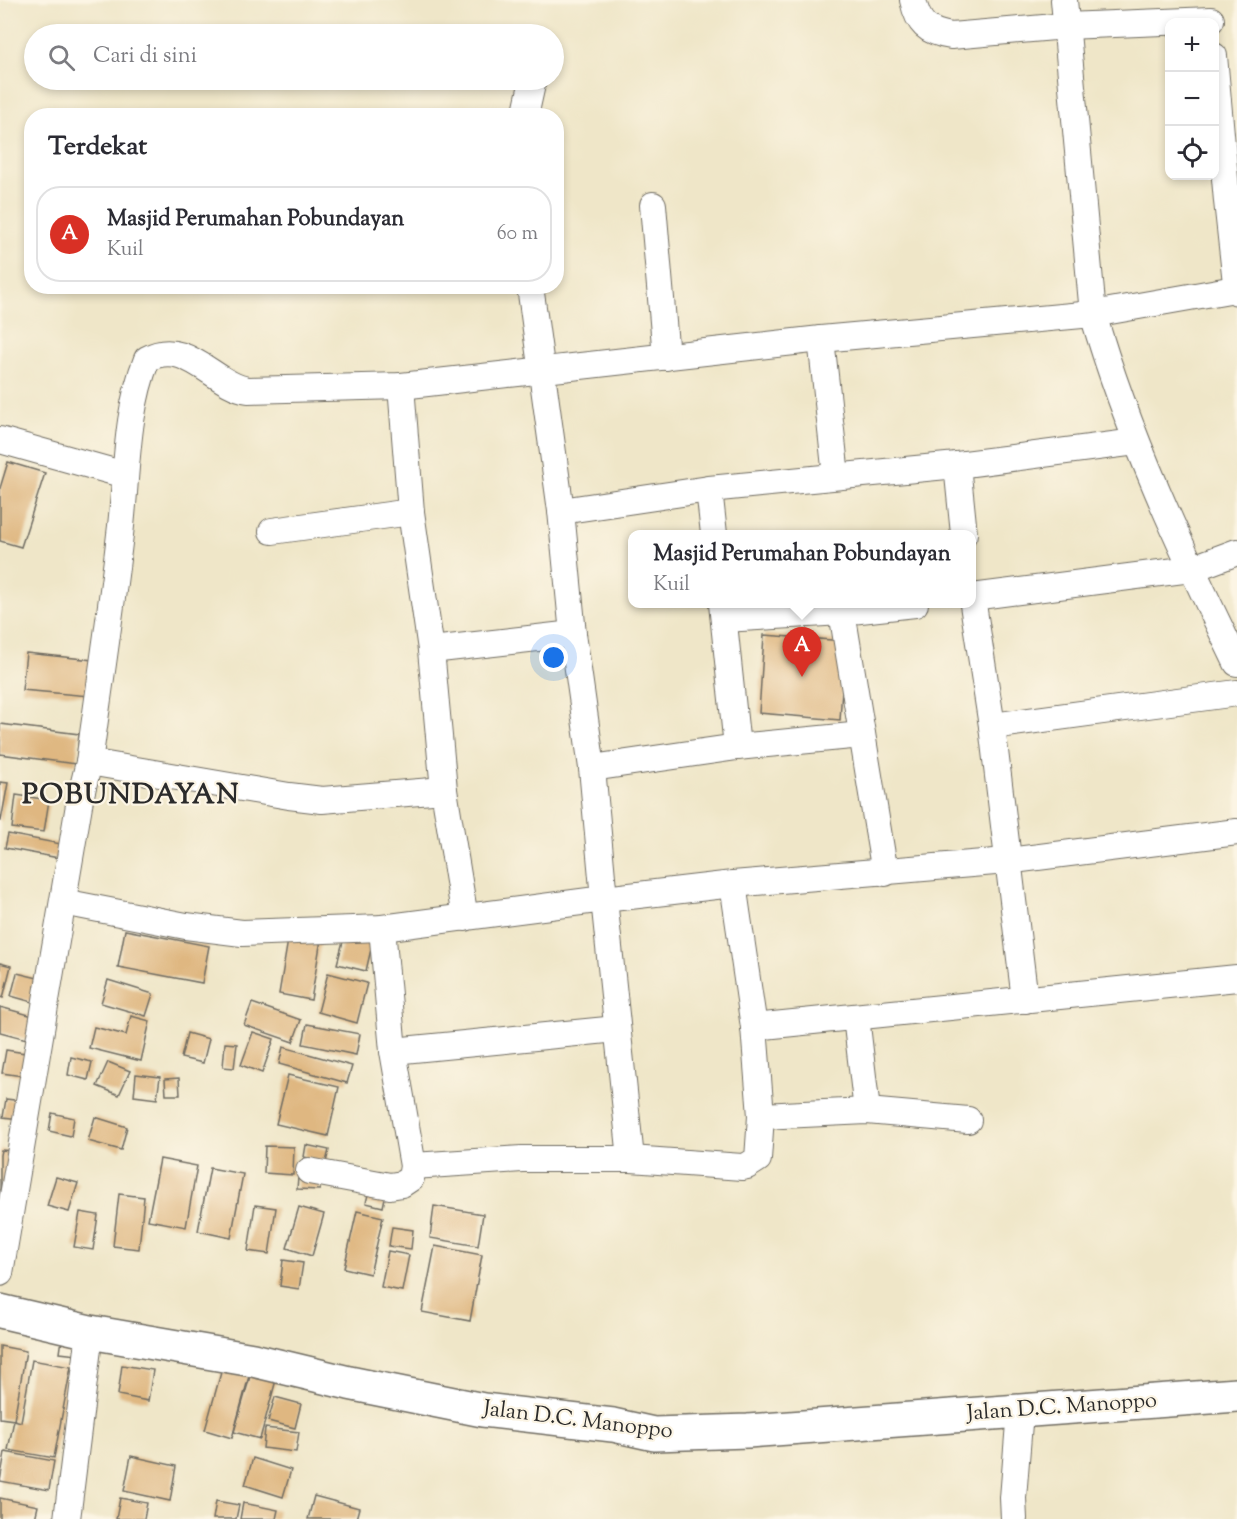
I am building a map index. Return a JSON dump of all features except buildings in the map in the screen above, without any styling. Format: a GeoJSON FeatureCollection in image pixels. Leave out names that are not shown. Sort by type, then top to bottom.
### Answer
{"type":"FeatureCollection","features":[{"type":"Feature","properties":{"kind":"highway","name":"Jalan D.C. Manoppo"},"geometry":{"type":"LineString","coordinates":[[0,1311],[90,1332],[254,1360],[349,1383],[483,1410],[613,1425],[654,1434],[739,1431],[1237,1395]]}},
{"type":"Feature","properties":{"kind":"street"},"geometry":{"type":"LineString","coordinates":[[913,0],[921,23],[935,33],[951,36],[1211,14]]}},
{"type":"Feature","properties":{"kind":"street"},"geometry":{"type":"LineString","coordinates":[[1064,0],[1092,314],[1107,364],[1136,442],[1191,568],[1237,663]]}},
{"type":"Feature","properties":{"kind":"street"},"geometry":{"type":"LineString","coordinates":[[0,1273],[80,799],[89,762],[121,525],[125,475],[141,373],[147,359],[157,354],[173,354],[205,367],[239,389],[401,386],[821,339],[1092,314],[1236,290],[1232,201],[1217,72]]}},
{"type":"Feature","properties":{"kind":"street"},"geometry":{"type":"LineString","coordinates":[[527,108],[531,90]]}},
{"type":"Feature","properties":{"kind":"street"},"geometry":{"type":"LineString","coordinates":[[652,205],[666,357]]}},
{"type":"Feature","properties":{"kind":"street"},"geometry":{"type":"LineString","coordinates":[[531,294],[561,511],[573,634],[592,768],[631,1159]]}},
{"type":"Feature","properties":{"kind":"street"},"geometry":{"type":"LineString","coordinates":[[821,339],[836,476]]}},
{"type":"Feature","properties":{"kind":"street"},"geometry":{"type":"LineString","coordinates":[[401,386],[411,512],[431,650],[444,790],[465,918]]}},
{"type":"Feature","properties":{"kind":"street"},"geometry":{"type":"LineString","coordinates":[[0,440],[125,475]]}},
{"type":"Feature","properties":{"kind":"street"},"geometry":{"type":"LineString","coordinates":[[561,511],[709,489],[957,465],[1136,442]]}},
{"type":"Feature","properties":{"kind":"street"},"geometry":{"type":"LineString","coordinates":[[957,465],[964,530]]}},
{"type":"Feature","properties":{"kind":"street"},"geometry":{"type":"LineString","coordinates":[[709,489],[714,530]]}},
{"type":"Feature","properties":{"kind":"street"},"geometry":{"type":"LineString","coordinates":[[272,531],[411,512]]}},
{"type":"Feature","properties":{"kind":"street"},"geometry":{"type":"LineString","coordinates":[[976,597],[1191,568],[1237,552]]}},
{"type":"Feature","properties":{"kind":"street"},"geometry":{"type":"LineString","coordinates":[[736,747],[723,611],[842,612],[874,608]]}},
{"type":"Feature","properties":{"kind":"street"},"geometry":{"type":"LineString","coordinates":[[974,608],[992,726],[1024,1000]]}},
{"type":"Feature","properties":{"kind":"street"},"geometry":{"type":"LineString","coordinates":[[842,612],[885,873]]}},
{"type":"Feature","properties":{"kind":"street"},"geometry":{"type":"LineString","coordinates":[[431,650],[573,634]]}},
{"type":"Feature","properties":{"kind":"street"},"geometry":{"type":"LineString","coordinates":[[992,726],[1237,693]]}},
{"type":"Feature","properties":{"kind":"street"},"geometry":{"type":"LineString","coordinates":[[592,768],[736,747],[862,735]]}},
{"type":"Feature","properties":{"kind":"street"},"geometry":{"type":"LineString","coordinates":[[89,762],[322,800],[444,790]]}},
{"type":"Feature","properties":{"kind":"street"},"geometry":{"type":"LineString","coordinates":[[63,902],[186,926],[242,933],[382,928],[733,884],[1007,861],[1237,832]]}},
{"type":"Feature","properties":{"kind":"street"},"geometry":{"type":"LineString","coordinates":[[413,1166],[522,1159],[631,1159],[747,1166],[758,1159],[761,1116],[754,1027],[733,884]]}},
{"type":"Feature","properties":{"kind":"street"},"geometry":{"type":"LineString","coordinates":[[309,1171],[390,1186],[402,1184],[411,1178],[413,1166],[393,1051],[382,928]]}},
{"type":"Feature","properties":{"kind":"street"},"geometry":{"type":"LineString","coordinates":[[754,1027],[1237,978]]}},
{"type":"Feature","properties":{"kind":"street"},"geometry":{"type":"LineString","coordinates":[[856,1017],[867,1111]]}},
{"type":"Feature","properties":{"kind":"street"},"geometry":{"type":"LineString","coordinates":[[393,1051],[617,1029]]}},
{"type":"Feature","properties":{"kind":"street"},"geometry":{"type":"LineString","coordinates":[[761,1116],[867,1111],[968,1120]]}},
{"type":"Feature","properties":{"kind":"street"},"geometry":{"type":"LineString","coordinates":[[67,1519],[90,1332]]}},
{"type":"Feature","properties":{"kind":"street"},"geometry":{"type":"LineString","coordinates":[[1014,1519],[1013,1498],[1020,1411]]}},
{"type":"Feature","properties":{"kind":"place","name":"Masjid Perumahan Pobundayan"},"geometry":{"type":"Point","coordinates":[802,677]}},
{"type":"Feature","properties":{"kind":"district","name":"POBUNDAYAN"},"geometry":{"type":"Point","coordinates":[131,796]}}]}
